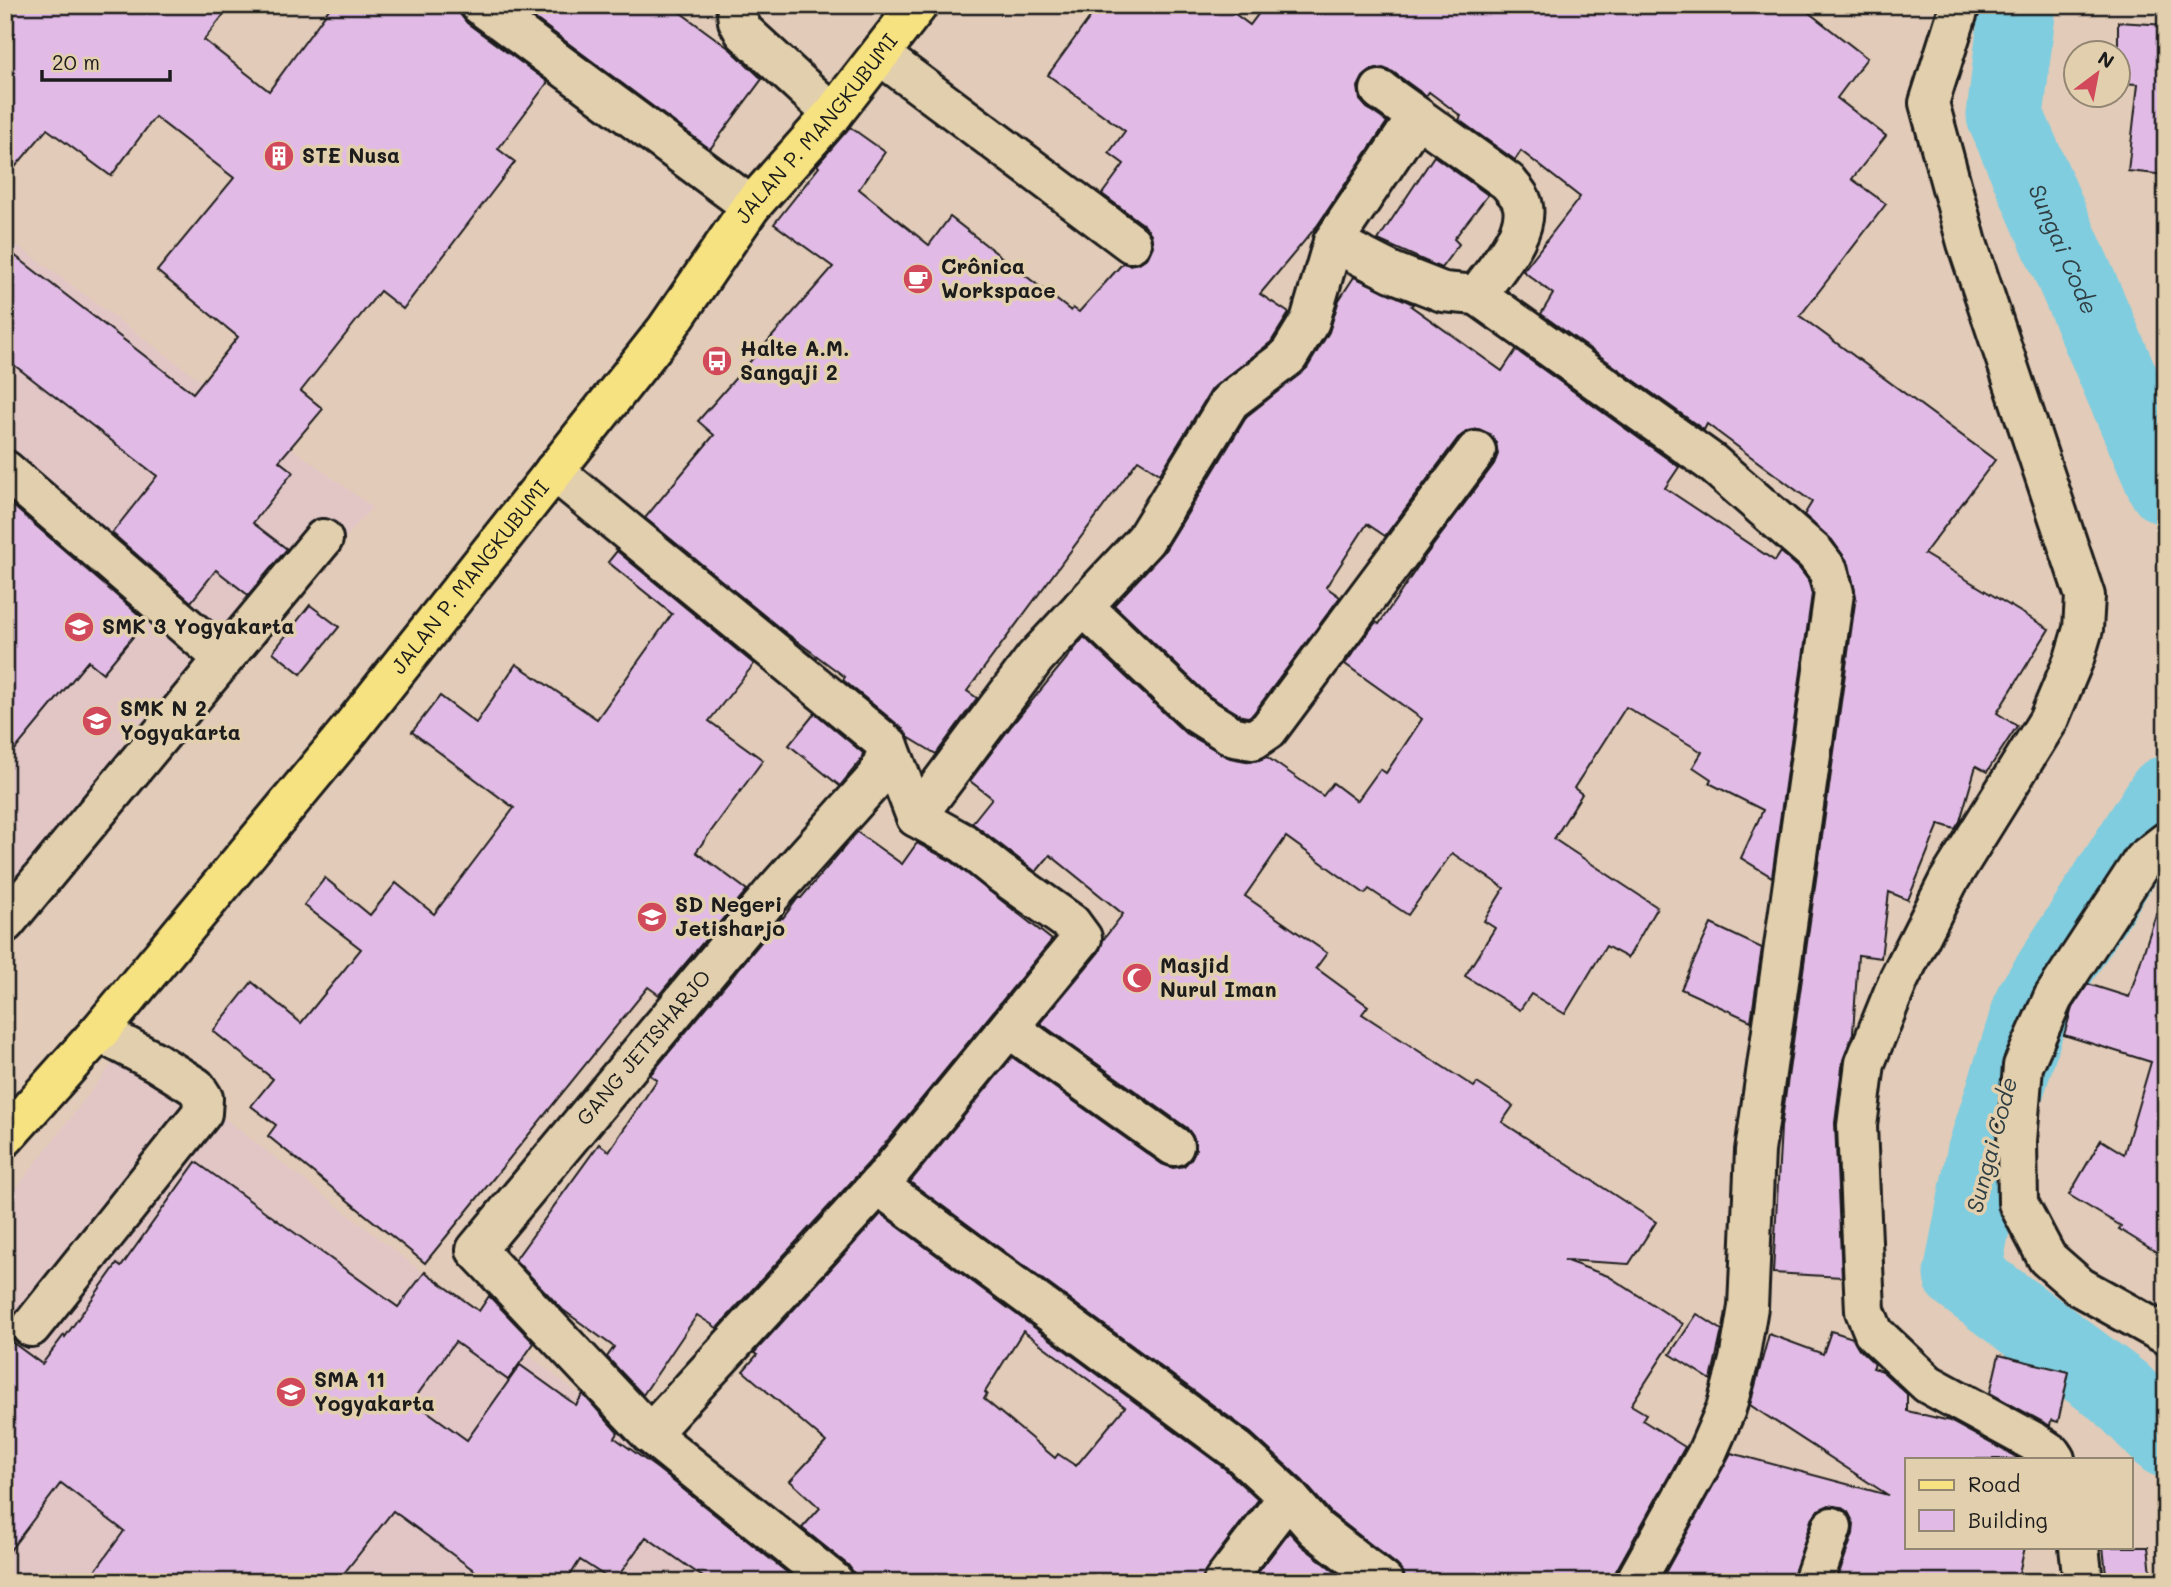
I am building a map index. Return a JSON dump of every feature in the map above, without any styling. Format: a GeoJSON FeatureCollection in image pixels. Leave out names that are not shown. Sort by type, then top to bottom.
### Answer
{"type":"FeatureCollection","features":[{"type":"Feature","properties":{"kind":"main road","name":"JALAN P. MANGKUBUMI"},"geometry":{"type":"LineString","coordinates":[[5,1137],[99,1032],[348,732],[666,330],[751,206],[833,114],[918,5]]}},
{"type":"Feature","properties":{"kind":"street"},"geometry":{"type":"LineString","coordinates":[[480,5],[751,206]]}},
{"type":"Feature","properties":{"kind":"street"},"geometry":{"type":"LineString","coordinates":[[736,5],[738,21],[744,32],[833,114]]}},
{"type":"Feature","properties":{"kind":"street"},"geometry":{"type":"LineString","coordinates":[[1960,5],[1929,103],[1966,243],[2085,596],[2083,629],[2074,660],[2048,720],[1948,882],[1899,979],[1865,1063],[1857,1126],[1865,1311],[1874,1333],[1928,1384],[2036,1443],[2054,1458]]}},
{"type":"Feature","properties":{"kind":"street"},"geometry":{"type":"LineString","coordinates":[[880,55],[1131,243]]}},
{"type":"Feature","properties":{"kind":"street"},"geometry":{"type":"LineString","coordinates":[[1380,90],[1508,182],[1522,201],[1522,229],[1477,295]]}},
{"type":"Feature","properties":{"kind":"street"},"geometry":{"type":"LineString","coordinates":[[916,817],[1035,658],[1145,540],[1230,401],[1288,357],[1310,321],[1333,242],[1417,117]]}},
{"type":"Feature","properties":{"kind":"street"},"geometry":{"type":"LineString","coordinates":[[1333,242],[1392,272],[1443,292],[1477,295],[1712,463],[1815,553],[1828,570],[1834,593],[1755,1150],[1748,1307],[1739,1360],[1726,1409],[1706,1455],[1635,1582]]}},
{"type":"Feature","properties":{"kind":"street"},"geometry":{"type":"LineString","coordinates":[[1083,606],[1196,713],[1234,737],[1253,740],[1268,730],[1476,452]]}},
{"type":"Feature","properties":{"kind":"street"},"geometry":{"type":"LineString","coordinates":[[5,470],[223,659]]}},
{"type":"Feature","properties":{"kind":"street"},"geometry":{"type":"LineString","coordinates":[[554,471],[889,746],[916,817],[963,843],[999,873],[1071,923],[1082,938],[878,1185],[650,1434],[834,1582]]}},
{"type":"Feature","properties":{"kind":"street"},"geometry":{"type":"LineString","coordinates":[[5,923],[323,539]]}},
{"type":"Feature","properties":{"kind":"street","name":"GANG JETISHARJO"},"geometry":{"type":"LineString","coordinates":[[650,1434],[476,1251],[773,893],[877,776],[889,746]]}},
{"type":"Feature","properties":{"kind":"street"},"geometry":{"type":"LineString","coordinates":[[2166,842],[2143,860],[2053,998],[2023,1066],[2017,1141],[2018,1203],[2047,1258],[2080,1287],[2166,1335]]}},
{"type":"Feature","properties":{"kind":"street"},"geometry":{"type":"LineString","coordinates":[[1009,1028],[1174,1146]]}},
{"type":"Feature","properties":{"kind":"street"},"geometry":{"type":"LineString","coordinates":[[31,1327],[202,1113],[203,1098],[196,1087],[99,1032]]}},
{"type":"Feature","properties":{"kind":"street"},"geometry":{"type":"LineString","coordinates":[[878,1185],[1238,1451],[1288,1497],[1316,1530],[1384,1582]]}},
{"type":"Feature","properties":{"kind":"street"},"geometry":{"type":"LineString","coordinates":[[1223,1582],[1288,1497]]}},
{"type":"Feature","properties":{"kind":"street"},"geometry":{"type":"LineString","coordinates":[[1813,1582],[1832,1527]]}},
{"type":"Feature","properties":{"kind":"street"},"geometry":{"type":"LineString","coordinates":[[2079,1548],[2084,1582]]}},
{"type":"Feature","properties":{"kind":"shaded area","name":"SMK N 2 Yogyakarta"},"geometry":{"type":"Polygon","coordinates":[[[5,236],[372,507],[5,935],[5,236]]]}},
{"type":"Feature","properties":{"kind":"shaded area","name":"SMA 11 Yogyakarta"},"geometry":{"type":"Polygon","coordinates":[[[128,1043],[820,1582],[5,1582],[5,1203],[128,1043]]]}},
{"type":"Feature","properties":{"kind":"building"},"geometry":{"type":"Polygon","coordinates":[[[5,5],[231,5],[204,40],[269,91],[332,5],[459,5],[460,14],[467,23],[548,82],[498,149],[515,162],[403,309],[380,291],[301,391],[323,409],[279,461],[293,472],[253,523],[287,549],[248,595],[216,570],[191,602],[112,533],[157,476],[5,358],[5,248],[193,393],[238,337],[157,271],[234,178],[155,117],[111,176],[47,129],[5,179],[5,5]]]}},
{"type":"Feature","properties":{"kind":"building"},"geometry":{"type":"Polygon","coordinates":[[[517,5],[670,5],[730,49],[762,79],[710,149],[517,5]]]}},
{"type":"Feature","properties":{"kind":"building"},"geometry":{"type":"Polygon","coordinates":[[[1099,5],[1223,5],[1250,25],[1265,5],[1799,5],[1867,58],[1837,98],[1886,136],[1852,179],[1886,204],[1800,316],[1995,460],[1924,554],[2049,629],[1997,713],[2017,726],[1987,772],[1976,766],[1960,821],[1955,829],[1939,824],[1908,900],[1889,892],[1881,958],[1858,955],[1853,1033],[1843,1060],[1835,1123],[1842,1277],[1773,1273],[1781,1127],[1856,596],[1849,564],[1832,540],[1804,515],[1812,502],[1707,424],[1704,430],[1541,314],[1553,294],[1523,271],[1580,197],[1521,151],[1515,160],[1459,120],[1461,116],[1429,92],[1426,96],[1393,72],[1383,68],[1372,70],[1363,77],[1358,87],[1360,100],[1387,122],[1317,226],[1260,294],[1289,313],[1271,342],[1212,389],[1160,474],[1138,460],[967,691],[977,698],[936,754],[908,737],[903,729],[843,680],[845,677],[782,630],[645,518],[714,435],[698,421],[833,267],[774,224],[819,167],[817,165],[850,127],[885,152],[859,189],[929,245],[950,217],[1071,311],[1073,308],[1079,312],[1123,263],[1139,263],[1148,257],[1153,246],[1151,234],[1144,225],[1102,194],[1124,164],[1109,153],[1125,131],[1048,75],[1099,5]]]}},
{"type":"Feature","properties":{"kind":"building"},"geometry":{"type":"Polygon","coordinates":[[[2118,22],[2166,25],[2166,175],[2128,171],[2138,84],[2132,84],[2132,38],[2118,38],[2118,22]]]}},
{"type":"Feature","properties":{"kind":"building"},"geometry":{"type":"Polygon","coordinates":[[[1434,156],[1488,195],[1454,239],[1459,244],[1441,268],[1378,240],[1434,156]]]}},
{"type":"Feature","properties":{"kind":"building"},"geometry":{"type":"Polygon","coordinates":[[[1354,277],[1413,304],[1411,306],[1502,371],[1516,350],[1679,467],[1665,488],[1775,561],[1781,552],[1808,580],[1812,594],[1772,877],[1741,858],[1763,810],[1709,783],[1711,779],[1693,767],[1702,752],[1626,707],[1574,788],[1582,794],[1554,839],[1657,907],[1628,958],[1606,946],[1565,1014],[1531,994],[1520,1010],[1465,976],[1495,928],[1484,921],[1504,888],[1452,853],[1408,915],[1369,889],[1365,894],[1286,837],[1245,896],[1327,953],[1316,968],[1368,1006],[1362,1014],[1474,1087],[1477,1083],[1513,1106],[1502,1122],[1656,1222],[1629,1264],[1564,1260],[1608,1276],[1683,1324],[1631,1405],[1646,1414],[1642,1420],[1685,1447],[1616,1571],[1613,1582],[1405,1582],[1404,1573],[1397,1565],[1331,1513],[1303,1481],[1251,1433],[910,1182],[1012,1057],[1162,1164],[1173,1168],[1184,1166],[1196,1149],[1194,1138],[1187,1128],[1040,1023],[1099,952],[1103,940],[1123,914],[1050,855],[1036,872],[972,823],[992,798],[970,781],[1084,637],[1184,732],[1230,758],[1251,762],[1267,757],[1323,796],[1333,783],[1357,801],[1380,769],[1386,773],[1422,719],[1345,664],[1376,622],[1379,624],[1423,559],[1494,464],[1498,454],[1496,443],[1490,434],[1479,429],[1468,431],[1458,438],[1385,536],[1367,524],[1326,587],[1340,597],[1253,714],[1248,717],[1209,696],[1114,605],[1164,552],[1247,416],[1307,368],[1329,332],[1339,300],[1354,277]]]}},
{"type":"Feature","properties":{"kind":"building","name":"SMK 3 Yogyakarta"},"geometry":{"type":"Polygon","coordinates":[[[5,499],[146,621],[103,673],[88,661],[5,762],[5,499]]]}},
{"type":"Feature","properties":{"kind":"building"},"geometry":{"type":"Polygon","coordinates":[[[617,551],[754,664],[709,721],[763,760],[696,852],[747,890],[659,995],[648,987],[425,1263],[268,1136],[276,1125],[251,1106],[273,1079],[213,1031],[252,982],[301,1023],[361,949],[304,905],[325,878],[370,915],[396,883],[434,914],[514,808],[412,732],[440,696],[476,723],[516,664],[597,719],[672,614],[608,562],[617,551]]]}},
{"type":"Feature","properties":{"kind":"building"},"geometry":{"type":"Polygon","coordinates":[[[310,605],[339,627],[301,674],[273,652],[310,605]]]}},
{"type":"Feature","properties":{"kind":"building"},"geometry":{"type":"Polygon","coordinates":[[[815,713],[863,753],[861,760],[840,786],[789,745],[815,713]]]}},
{"type":"Feature","properties":{"kind":"building"},"geometry":{"type":"Polygon","coordinates":[[[857,832],[902,864],[917,843],[951,861],[1052,940],[874,1157],[717,1328],[697,1315],[643,1395],[607,1357],[614,1347],[563,1310],[515,1260],[599,1144],[609,1151],[657,1080],[650,1075],[798,898],[801,898],[857,832]]]}},
{"type":"Feature","properties":{"kind":"building"},"geometry":{"type":"Polygon","coordinates":[[[2159,905],[2166,907],[2166,1258],[2119,1229],[2121,1226],[2069,1195],[2101,1140],[2124,1154],[2151,1062],[2064,1035],[2072,1008],[2088,984],[2129,997],[2159,905]]]}},
{"type":"Feature","properties":{"kind":"building"},"geometry":{"type":"Polygon","coordinates":[[[1711,924],[1762,948],[1751,1021],[1681,989],[1711,924]]]}},
{"type":"Feature","properties":{"kind":"building","name":"SMA 11 Yogyakarta"},"geometry":{"type":"Polygon","coordinates":[[[196,1162],[398,1307],[425,1272],[479,1311],[489,1296],[534,1343],[508,1380],[455,1342],[413,1401],[467,1440],[520,1365],[576,1405],[583,1394],[618,1433],[615,1438],[799,1582],[710,1582],[646,1537],[614,1582],[580,1560],[566,1582],[490,1582],[393,1511],[337,1582],[87,1582],[124,1531],[61,1483],[5,1557],[5,1337],[42,1364],[64,1335],[65,1337],[117,1264],[121,1267],[196,1162]]]}},
{"type":"Feature","properties":{"kind":"building"},"geometry":{"type":"Polygon","coordinates":[[[881,1214],[1224,1468],[1258,1500],[1206,1569],[1202,1582],[855,1582],[854,1573],[848,1565],[802,1528],[820,1508],[790,1481],[826,1442],[743,1371],[757,1355],[754,1353],[881,1214]],[[1023,1331],[985,1392],[987,1394],[984,1399],[1055,1458],[1058,1454],[1076,1466],[1125,1407],[1023,1331]]]}},
{"type":"Feature","properties":{"kind":"building"},"geometry":{"type":"Polygon","coordinates":[[[1697,1314],[1722,1330],[1711,1380],[1670,1354],[1697,1314]]]}},
{"type":"Feature","properties":{"kind":"building"},"geometry":{"type":"Polygon","coordinates":[[[1831,1331],[1853,1338],[1859,1349],[1875,1364],[1873,1368],[1882,1371],[1907,1394],[1907,1411],[1950,1421],[2018,1458],[1905,1458],[1905,1548],[2025,1548],[2017,1582],[1836,1582],[1854,1524],[1848,1512],[1829,1505],[1818,1510],[1811,1520],[1792,1582],[1660,1582],[1731,1453],[1888,1495],[1750,1405],[1769,1334],[1823,1354],[1831,1331]]]}},
{"type":"Feature","properties":{"kind":"building"},"geometry":{"type":"Polygon","coordinates":[[[1999,1355],[2069,1372],[2058,1422],[2051,1420],[2050,1426],[1990,1393],[1999,1355]]]}},
{"type":"Feature","properties":{"kind":"building"},"geometry":{"type":"Polygon","coordinates":[[[1289,1532],[1302,1546],[1348,1582],[1251,1582],[1289,1532]]]}},
{"type":"Feature","properties":{"kind":"building"},"geometry":{"type":"Polygon","coordinates":[[[2148,1547],[2152,1582],[2107,1582],[2103,1548],[2148,1547]]]}},
{"type":"Feature","properties":{"kind":"waterway","name":"Sungai Code"},"geometry":{"type":"LineString","coordinates":[[2018,5],[2005,116],[2166,486]]}},
{"type":"Feature","properties":{"kind":"waterway","name":"Sungai Code"},"geometry":{"type":"LineString","coordinates":[[2166,794],[2033,1003],[1985,1154],[1962,1275],[2121,1393],[2166,1439]]}},
{"type":"Feature","properties":{"kind":"place","name":"STE Nusa"},"geometry":{"type":"Point","coordinates":[279,156]}},
{"type":"Feature","properties":{"kind":"place","name":"Crônica Workspace"},"geometry":{"type":"Point","coordinates":[918,279]}},
{"type":"Feature","properties":{"kind":"place","name":"Halte A.M. Sangaji 2"},"geometry":{"type":"Point","coordinates":[717,361]}},
{"type":"Feature","properties":{"kind":"place","name":"SMK 3 Yogyakarta"},"geometry":{"type":"Point","coordinates":[79,627]}},
{"type":"Feature","properties":{"kind":"place","name":"SMK N 2 Yogyakarta"},"geometry":{"type":"Point","coordinates":[97,721]}},
{"type":"Feature","properties":{"kind":"place","name":"SD Negeri Jetisharjo"},"geometry":{"type":"Point","coordinates":[652,917]}},
{"type":"Feature","properties":{"kind":"place","name":"Masjid Nurul Iman"},"geometry":{"type":"Point","coordinates":[1137,978]}},
{"type":"Feature","properties":{"kind":"place","name":"SMA 11 Yogyakarta"},"geometry":{"type":"Point","coordinates":[291,1392]}}]}
